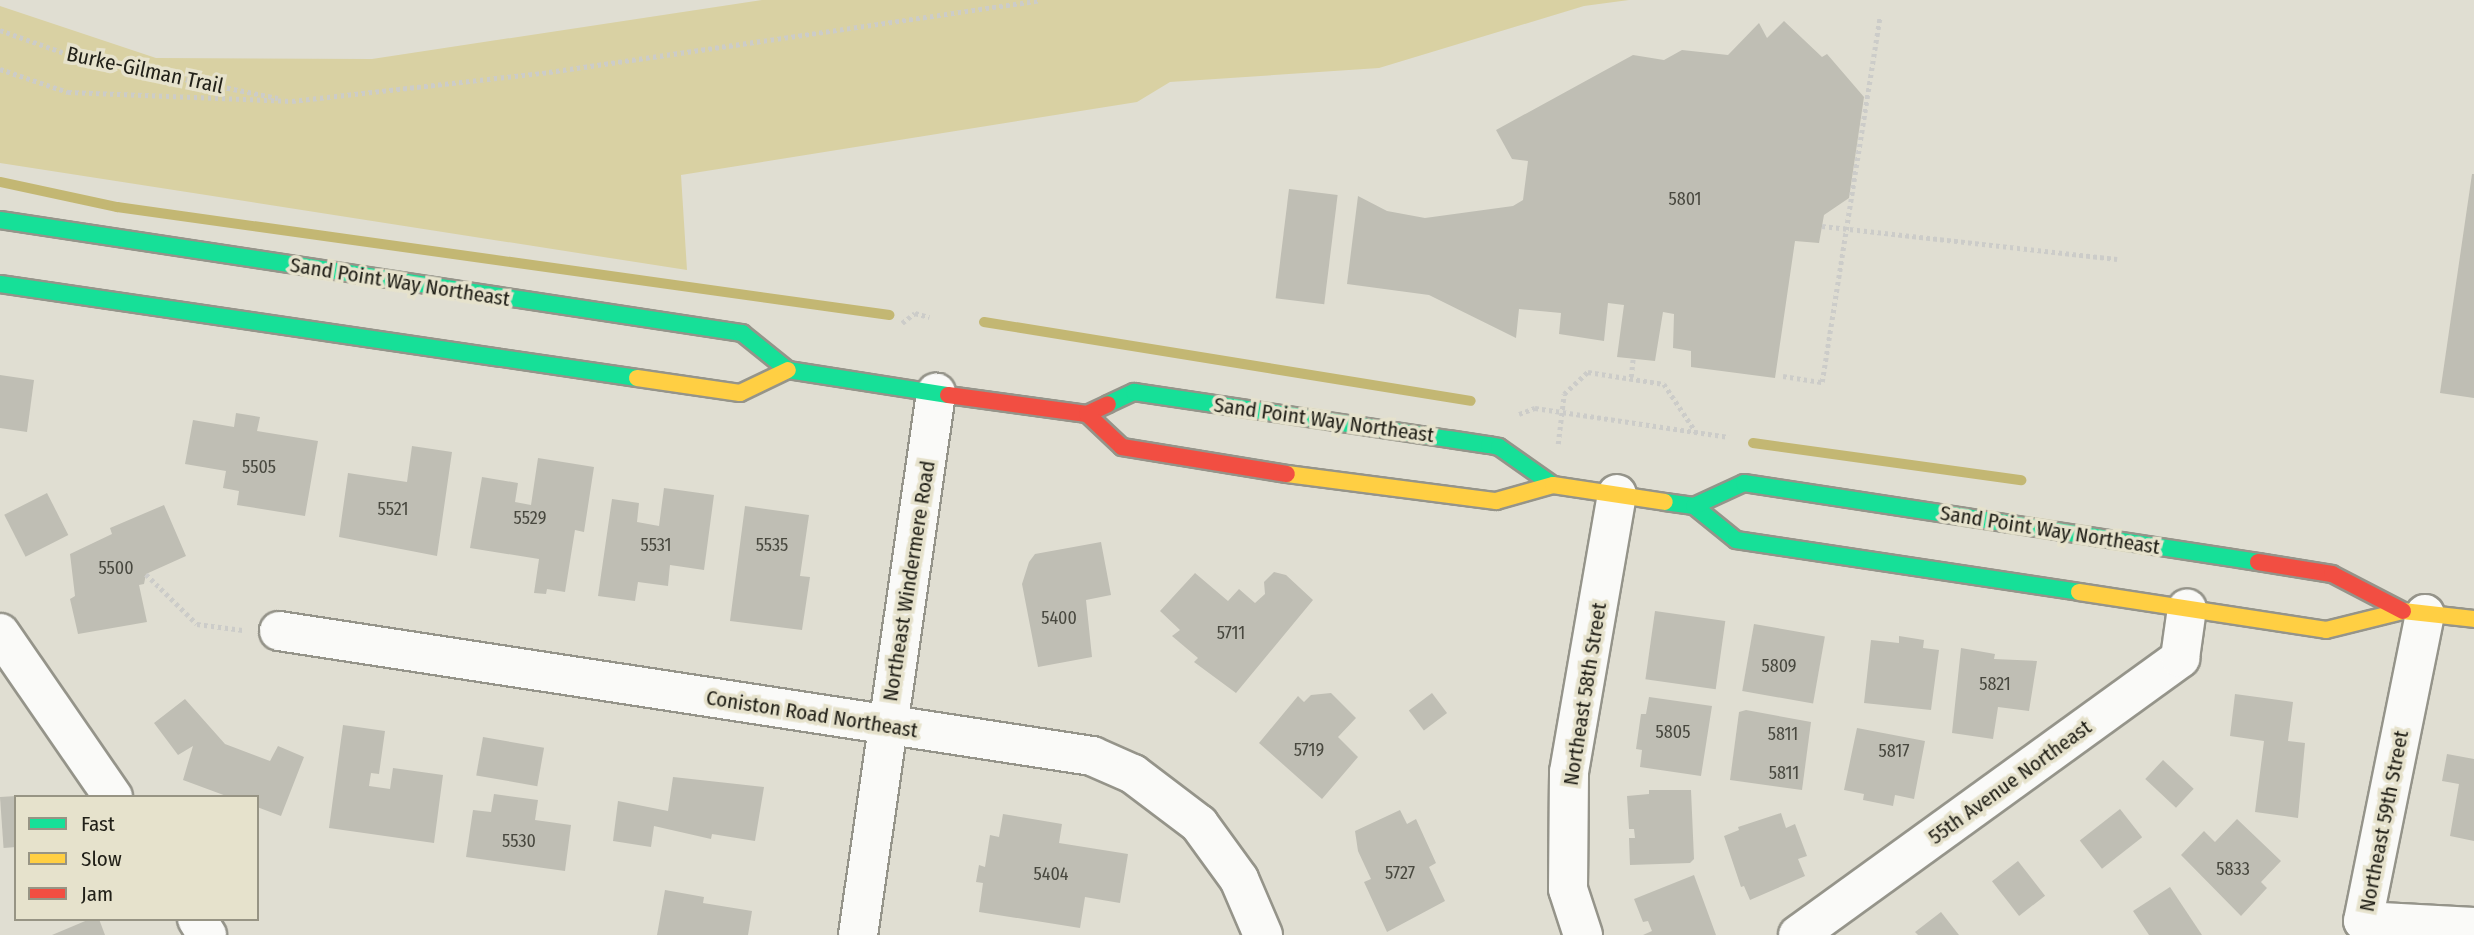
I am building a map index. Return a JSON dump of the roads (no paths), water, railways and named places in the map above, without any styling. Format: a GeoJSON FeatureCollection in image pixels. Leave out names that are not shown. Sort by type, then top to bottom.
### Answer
{"type":"FeatureCollection","features":[{"type":"Feature","properties":{"kind":"main road","name":"Sand Point Way Northeast"},"geometry":{"type":"LineString","coordinates":[[0,220],[743,333],[788,370]]}},
{"type":"Feature","properties":{"kind":"main road"},"geometry":{"type":"LineString","coordinates":[[0,284],[740,393],[788,370],[1087,414]]}},
{"type":"Feature","properties":{"kind":"main road","name":"Sand Point Way Northeast"},"geometry":{"type":"LineString","coordinates":[[1553,485],[1499,447],[1489,445],[1134,392],[1087,414],[1122,447],[1232,467],[1496,501],[1553,485],[1617,494],[1694,506],[1737,540],[2326,630],[2414,612]]}},
{"type":"Feature","properties":{"kind":"main road","name":"Sand Point Way Northeast"},"geometry":{"type":"LineString","coordinates":[[1694,506],[1744,483],[2332,574],[2414,612],[2474,619]]}},
{"type":"Feature","properties":{"kind":"street","name":"Northeast Windermere Road"},"geometry":{"type":"LineString","coordinates":[[858,935],[936,393]]}},
{"type":"Feature","properties":{"kind":"street","name":"Northeast 58th Street"},"geometry":{"type":"LineString","coordinates":[[1583,935],[1568,889],[1569,772],[1617,494]]}},
{"type":"Feature","properties":{"kind":"street","name":"55th Avenue Northeast"},"geometry":{"type":"LineString","coordinates":[[1798,935],[2180,658],[2187,608]]}},
{"type":"Feature","properties":{"kind":"street","name":"Northeast 59th Street"},"geometry":{"type":"LineString","coordinates":[[2414,612],[2354,928],[2474,927]]}},
{"type":"Feature","properties":{"kind":"street","name":"Coniston Road Northeast"},"geometry":{"type":"LineString","coordinates":[[279,631],[887,727],[1092,755],[1133,774],[1199,824],[1239,879],[1264,935]]}},
{"type":"Feature","properties":{"kind":"street"},"geometry":{"type":"LineString","coordinates":[[0,633],[112,795]]}},
{"type":"Feature","properties":{"kind":"waterway"},"geometry":{"type":"LineString","coordinates":[[0,182],[117,207],[889,315]]}},
{"type":"Feature","properties":{"kind":"waterway"},"geometry":{"type":"LineString","coordinates":[[984,322],[1471,401]]}},
{"type":"Feature","properties":{"kind":"waterway"},"geometry":{"type":"LineString","coordinates":[[1753,443],[2021,480]]}}]}
